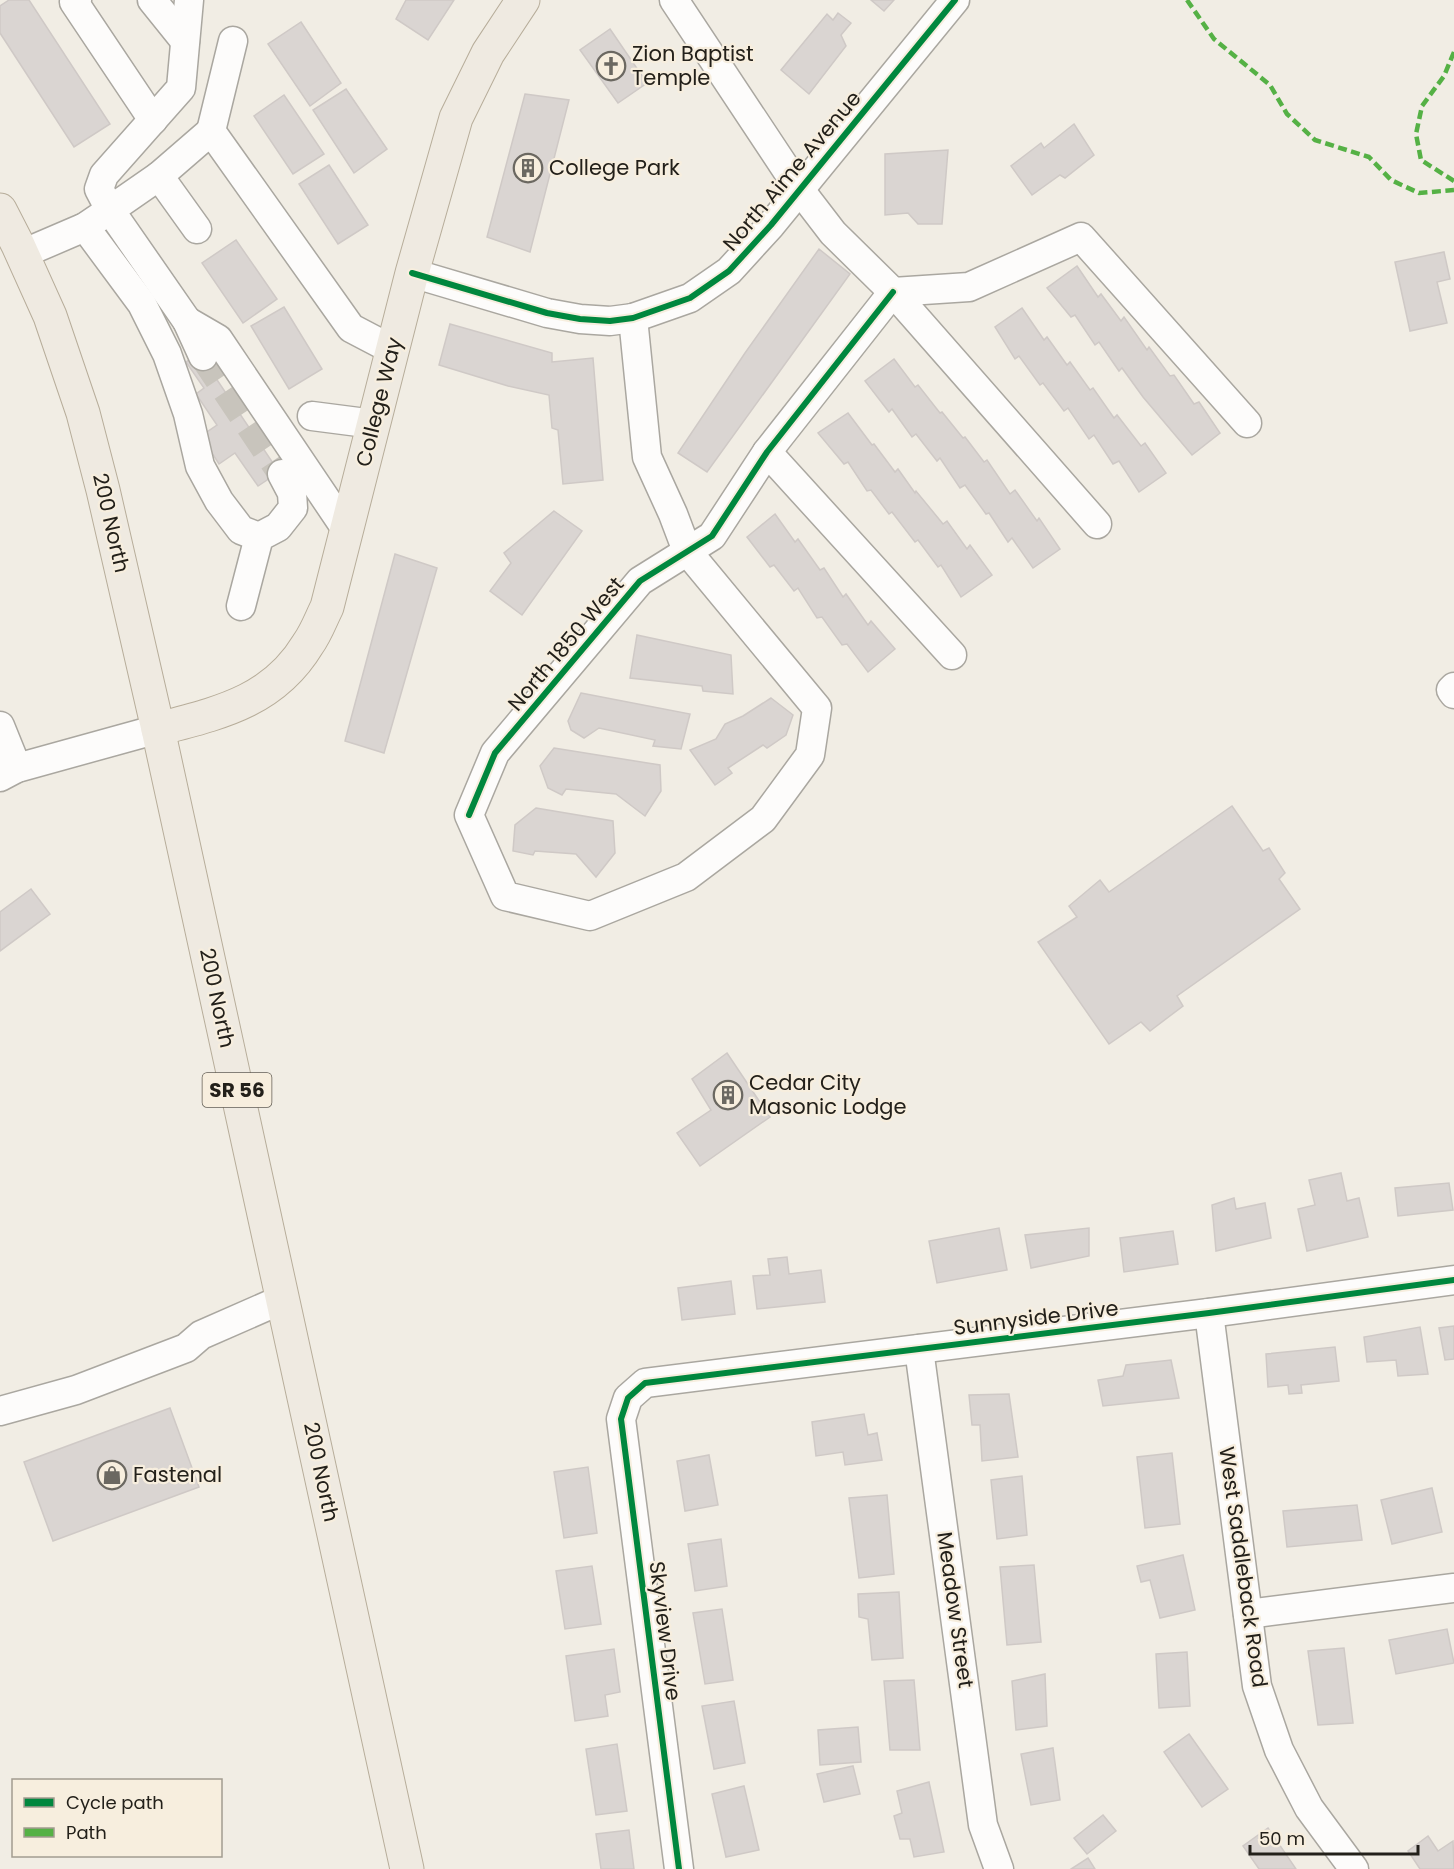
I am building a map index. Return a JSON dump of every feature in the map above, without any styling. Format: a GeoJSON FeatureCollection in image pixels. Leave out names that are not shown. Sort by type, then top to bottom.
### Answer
{"type":"FeatureCollection","features":[{"type":"Feature","properties":{"kind":"main road","name":"College Way"},"geometry":{"type":"LineString","coordinates":[[158,729],[215,714],[256,697],[284,675],[308,645],[327,607],[412,273],[456,118],[488,53],[523,0]]}},
{"type":"Feature","properties":{"kind":"main road","name":"200 North"},"geometry":{"type":"LineString","coordinates":[[0,210],[50,316],[83,413],[158,729],[407,1869]]}},
{"type":"Feature","properties":{"kind":"street"},"geometry":{"type":"LineString","coordinates":[[78,0],[74,2],[153,120]]}},
{"type":"Feature","properties":{"kind":"street"},"geometry":{"type":"LineString","coordinates":[[152,0],[185,41]]}},
{"type":"Feature","properties":{"kind":"street"},"geometry":{"type":"LineString","coordinates":[[189,0],[181,88],[104,175],[99,189],[110,210],[187,321],[203,356]]}},
{"type":"Feature","properties":{"kind":"street"},"geometry":{"type":"LineString","coordinates":[[674,0],[800,190],[833,233],[893,292],[1097,524]]}},
{"type":"Feature","properties":{"kind":"street","name":"North Aime Avenue"},"geometry":{"type":"LineString","coordinates":[[412,273],[547,313],[580,319],[609,321],[633,318],[690,298],[729,271],[771,225],[955,0]]}},
{"type":"Feature","properties":{"kind":"street"},"geometry":{"type":"LineString","coordinates":[[22,254],[85,227],[159,176],[211,131],[234,40]]}},
{"type":"Feature","properties":{"kind":"street"},"geometry":{"type":"LineString","coordinates":[[211,131],[351,328],[393,350]]}},
{"type":"Feature","properties":{"kind":"street"},"geometry":{"type":"LineString","coordinates":[[159,176],[197,230]]}},
{"type":"Feature","properties":{"kind":"street"},"geometry":{"type":"LineString","coordinates":[[85,227],[142,304],[167,354],[188,414],[200,466],[219,501],[242,530],[259,537]]}},
{"type":"Feature","properties":{"kind":"street"},"geometry":{"type":"LineString","coordinates":[[893,292],[969,287],[1081,237],[1246,423]]}},
{"type":"Feature","properties":{"kind":"street","name":"North 1850 West"},"geometry":{"type":"LineString","coordinates":[[687,551],[817,708],[810,755],[763,819],[686,877],[590,916],[506,896],[469,815],[495,753],[640,581],[687,551],[712,536],[767,452],[893,292]]}},
{"type":"Feature","properties":{"kind":"street"},"geometry":{"type":"LineString","coordinates":[[633,318],[647,457],[687,551]]}},
{"type":"Feature","properties":{"kind":"street"},"geometry":{"type":"LineString","coordinates":[[187,321],[218,339],[346,530]]}},
{"type":"Feature","properties":{"kind":"street"},"geometry":{"type":"LineString","coordinates":[[312,416],[374,424]]}},
{"type":"Feature","properties":{"kind":"street"},"geometry":{"type":"LineString","coordinates":[[767,452],[952,655]]}},
{"type":"Feature","properties":{"kind":"street"},"geometry":{"type":"LineString","coordinates":[[241,606],[259,537],[278,527],[293,508],[292,493],[282,474]]}},
{"type":"Feature","properties":{"kind":"street"},"geometry":{"type":"LineString","coordinates":[[0,726],[9,773],[158,729]]}},
{"type":"Feature","properties":{"kind":"street","name":"Sunnyside Drive"},"geometry":{"type":"LineString","coordinates":[[628,1398],[645,1383],[1454,1280]]}},
{"type":"Feature","properties":{"kind":"street"},"geometry":{"type":"LineString","coordinates":[[0,1411],[76,1390],[186,1348],[201,1335],[283,1299]]}},
{"type":"Feature","properties":{"kind":"street","name":"West Saddleback Road"},"geometry":{"type":"LineString","coordinates":[[1209,1313],[1257,1686],[1279,1750],[1309,1808],[1354,1869]]}},
{"type":"Feature","properties":{"kind":"street","name":"Meadow Street"},"geometry":{"type":"LineString","coordinates":[[919,1349],[982,1825],[999,1869]]}},
{"type":"Feature","properties":{"kind":"street","name":"Skyview Drive"},"geometry":{"type":"LineString","coordinates":[[628,1398],[621,1419],[679,1869]]}},
{"type":"Feature","properties":{"kind":"street"},"geometry":{"type":"LineString","coordinates":[[1248,1614],[1454,1588]]}},
{"type":"Feature","properties":{"kind":"building"},"geometry":{"type":"Polygon","coordinates":[[[9,0],[29,0],[110,124],[74,147],[0,33],[0,6],[9,0]]]}},
{"type":"Feature","properties":{"kind":"building"},"geometry":{"type":"Polygon","coordinates":[[[406,0],[454,0],[428,40],[396,19],[406,0]]]}},
{"type":"Feature","properties":{"kind":"building"},"geometry":{"type":"Polygon","coordinates":[[[871,0],[894,0],[884,11],[871,0]]]}},
{"type":"Feature","properties":{"kind":"building"},"geometry":{"type":"Polygon","coordinates":[[[838,13],[851,23],[841,35],[846,46],[809,94],[781,70],[827,14],[833,20],[838,13]]]}},
{"type":"Feature","properties":{"kind":"building"},"geometry":{"type":"Polygon","coordinates":[[[301,22],[341,83],[310,106],[268,44],[301,22]]]}},
{"type":"Feature","properties":{"kind":"building"},"geometry":{"type":"Polygon","coordinates":[[[610,29],[647,83],[618,103],[580,50],[610,29]]]}},
{"type":"Feature","properties":{"kind":"building"},"geometry":{"type":"Polygon","coordinates":[[[346,89],[387,149],[354,173],[313,110],[346,89]]]}},
{"type":"Feature","properties":{"kind":"building","name":"College Park"},"geometry":{"type":"Polygon","coordinates":[[[525,94],[569,100],[530,252],[487,237],[525,94]]]}},
{"type":"Feature","properties":{"kind":"building"},"geometry":{"type":"Polygon","coordinates":[[[284,95],[324,154],[293,174],[254,116],[284,95]]]}},
{"type":"Feature","properties":{"kind":"building"},"geometry":{"type":"Polygon","coordinates":[[[1074,124],[1094,155],[1065,178],[1060,175],[1032,195],[1011,166],[1041,143],[1044,148],[1074,124]]]}},
{"type":"Feature","properties":{"kind":"building"},"geometry":{"type":"Polygon","coordinates":[[[948,150],[942,224],[918,224],[908,213],[885,215],[885,154],[948,150]]]}},
{"type":"Feature","properties":{"kind":"building"},"geometry":{"type":"Polygon","coordinates":[[[329,165],[368,225],[338,244],[299,184],[329,165]]]}},
{"type":"Feature","properties":{"kind":"building"},"geometry":{"type":"Polygon","coordinates":[[[236,240],[277,299],[243,323],[202,263],[236,240]]]}},
{"type":"Feature","properties":{"kind":"building"},"geometry":{"type":"Polygon","coordinates":[[[819,249],[850,274],[707,472],[678,453],[819,249]]]}},
{"type":"Feature","properties":{"kind":"building"},"geometry":{"type":"Polygon","coordinates":[[[1444,252],[1450,279],[1437,282],[1447,323],[1410,331],[1395,262],[1444,252]]]}},
{"type":"Feature","properties":{"kind":"building"},"geometry":{"type":"Polygon","coordinates":[[[1077,266],[1098,297],[1101,294],[1121,321],[1124,317],[1147,350],[1149,347],[1170,376],[1174,375],[1194,404],[1199,402],[1220,433],[1192,455],[1143,397],[1122,368],[1119,371],[1099,342],[1095,345],[1075,315],[1071,317],[1047,288],[1077,266]]]}},
{"type":"Feature","properties":{"kind":"building"},"geometry":{"type":"Polygon","coordinates":[[[284,307],[322,369],[289,389],[251,326],[284,307]]]}},
{"type":"Feature","properties":{"kind":"building"},"geometry":{"type":"Polygon","coordinates":[[[1022,308],[1044,340],[1047,337],[1067,365],[1070,362],[1090,390],[1093,388],[1114,418],[1117,415],[1141,446],[1145,443],[1166,473],[1139,492],[1119,461],[1113,464],[1094,435],[1089,439],[1068,408],[1064,411],[1043,383],[1040,385],[1019,356],[1015,359],[995,327],[1022,308]]]}},
{"type":"Feature","properties":{"kind":"building"},"geometry":{"type":"Polygon","coordinates":[[[450,324],[552,353],[552,362],[593,358],[603,480],[563,484],[558,430],[552,428],[549,395],[508,386],[439,365],[450,324]]]}},
{"type":"Feature","properties":{"kind":"building"},"geometry":{"type":"Polygon","coordinates":[[[199,353],[279,472],[258,486],[235,453],[219,464],[201,436],[217,425],[196,394],[204,388],[186,362],[199,353]]]}},
{"type":"Feature","properties":{"kind":"building"},"geometry":{"type":"Polygon","coordinates":[[[894,359],[915,387],[918,385],[940,413],[942,412],[963,438],[965,437],[984,462],[987,460],[1010,494],[1015,490],[1037,521],[1039,518],[1060,549],[1033,568],[1012,538],[1008,542],[989,513],[986,514],[965,485],[960,488],[940,458],[937,461],[916,434],[912,437],[892,409],[889,412],[865,381],[894,359]]]}},
{"type":"Feature","properties":{"kind":"building"},"geometry":{"type":"Polygon","coordinates":[[[848,413],[895,472],[898,469],[915,493],[916,491],[943,524],[947,521],[967,549],[970,545],[992,575],[961,597],[941,565],[938,567],[918,540],[915,542],[892,512],[889,514],[871,490],[867,491],[848,462],[844,464],[818,433],[848,413]]]}},
{"type":"Feature","properties":{"kind":"building"},"geometry":{"type":"Polygon","coordinates":[[[554,511],[582,531],[522,615],[490,591],[511,563],[504,553],[554,511]]]}},
{"type":"Feature","properties":{"kind":"building"},"geometry":{"type":"Polygon","coordinates":[[[775,514],[795,542],[798,539],[820,570],[824,568],[843,597],[846,594],[868,625],[871,621],[895,649],[868,672],[847,644],[842,645],[822,617],[817,618],[798,588],[794,591],[774,565],[770,567],[747,537],[775,514]]]}},
{"type":"Feature","properties":{"kind":"building"},"geometry":{"type":"Polygon","coordinates":[[[395,554],[437,568],[384,753],[345,741],[395,554]]]}},
{"type":"Feature","properties":{"kind":"building"},"geometry":{"type":"Polygon","coordinates":[[[637,635],[731,655],[733,694],[703,691],[702,686],[630,678],[637,635]]]}},
{"type":"Feature","properties":{"kind":"building"},"geometry":{"type":"Polygon","coordinates":[[[581,693],[690,714],[681,749],[653,746],[655,740],[599,728],[584,738],[571,730],[568,721],[581,693]]]}},
{"type":"Feature","properties":{"kind":"building"},"geometry":{"type":"Polygon","coordinates":[[[771,698],[793,715],[786,735],[767,748],[763,745],[728,768],[732,773],[715,785],[690,750],[716,739],[725,724],[743,716],[771,698]]]}},
{"type":"Feature","properties":{"kind":"building"},"geometry":{"type":"Polygon","coordinates":[[[554,748],[660,765],[661,791],[645,816],[616,794],[566,789],[562,795],[548,788],[540,766],[554,748]]]}},
{"type":"Feature","properties":{"kind":"building"},"geometry":{"type":"Polygon","coordinates":[[[1232,806],[1263,851],[1269,848],[1285,873],[1279,879],[1300,909],[1177,996],[1183,1006],[1150,1031],[1141,1022],[1109,1044],[1038,942],[1077,917],[1069,906],[1100,880],[1109,892],[1232,806]]]}},
{"type":"Feature","properties":{"kind":"building"},"geometry":{"type":"Polygon","coordinates":[[[536,808],[613,821],[615,853],[596,877],[576,854],[535,851],[533,855],[513,851],[515,825],[536,808]]]}},
{"type":"Feature","properties":{"kind":"building"},"geometry":{"type":"Polygon","coordinates":[[[31,889],[50,914],[0,951],[0,912],[31,889]]]}},
{"type":"Feature","properties":{"kind":"building","name":"Cedar City Masonic Lodge"},"geometry":{"type":"Polygon","coordinates":[[[727,1053],[770,1117],[700,1166],[677,1133],[711,1110],[692,1079],[727,1053]]]}},
{"type":"Feature","properties":{"kind":"building"},"geometry":{"type":"Polygon","coordinates":[[[1341,1173],[1347,1201],[1359,1198],[1368,1237],[1307,1251],[1298,1209],[1315,1205],[1309,1180],[1341,1173]]]}},
{"type":"Feature","properties":{"kind":"building"},"geometry":{"type":"Polygon","coordinates":[[[1449,1183],[1453,1210],[1398,1216],[1395,1188],[1449,1183]]]}},
{"type":"Feature","properties":{"kind":"building"},"geometry":{"type":"Polygon","coordinates":[[[1234,1198],[1236,1209],[1265,1203],[1271,1238],[1216,1251],[1212,1205],[1234,1198]]]}},
{"type":"Feature","properties":{"kind":"building"},"geometry":{"type":"Polygon","coordinates":[[[999,1228],[1007,1270],[937,1283],[929,1241],[999,1228]]]}},
{"type":"Feature","properties":{"kind":"building"},"geometry":{"type":"Polygon","coordinates":[[[1089,1228],[1089,1256],[1031,1268],[1025,1235],[1089,1228]]]}},
{"type":"Feature","properties":{"kind":"building"},"geometry":{"type":"Polygon","coordinates":[[[1173,1231],[1178,1264],[1124,1272],[1120,1238],[1173,1231]]]}},
{"type":"Feature","properties":{"kind":"building"},"geometry":{"type":"Polygon","coordinates":[[[787,1257],[789,1274],[821,1270],[825,1302],[757,1309],[753,1276],[770,1275],[768,1259],[787,1257]]]}},
{"type":"Feature","properties":{"kind":"building"},"geometry":{"type":"Polygon","coordinates":[[[731,1281],[735,1314],[682,1320],[678,1288],[731,1281]]]}},
{"type":"Feature","properties":{"kind":"building"},"geometry":{"type":"Polygon","coordinates":[[[1454,1326],[1454,1359],[1445,1360],[1439,1328],[1454,1326]]]}},
{"type":"Feature","properties":{"kind":"building"},"geometry":{"type":"Polygon","coordinates":[[[1420,1327],[1428,1374],[1398,1376],[1396,1360],[1367,1362],[1364,1337],[1420,1327]]]}},
{"type":"Feature","properties":{"kind":"building"},"geometry":{"type":"Polygon","coordinates":[[[1335,1347],[1339,1381],[1301,1385],[1302,1393],[1289,1394],[1288,1385],[1268,1387],[1266,1354],[1335,1347]]]}},
{"type":"Feature","properties":{"kind":"building"},"geometry":{"type":"Polygon","coordinates":[[[1171,1360],[1179,1398],[1103,1406],[1098,1380],[1123,1376],[1126,1365],[1171,1360]]]}},
{"type":"Feature","properties":{"kind":"building"},"geometry":{"type":"Polygon","coordinates":[[[1009,1394],[1018,1457],[982,1461],[980,1425],[972,1425],[969,1395],[1009,1394]]]}},
{"type":"Feature","properties":{"kind":"building","name":"Fastenal"},"geometry":{"type":"Polygon","coordinates":[[[170,1408],[199,1487],[53,1541],[24,1462],[170,1408]]]}},
{"type":"Feature","properties":{"kind":"building"},"geometry":{"type":"Polygon","coordinates":[[[864,1414],[868,1435],[877,1433],[882,1460],[845,1465],[843,1452],[816,1456],[812,1422],[864,1414]]]}},
{"type":"Feature","properties":{"kind":"building"},"geometry":{"type":"Polygon","coordinates":[[[1172,1453],[1180,1524],[1145,1528],[1137,1457],[1172,1453]]]}},
{"type":"Feature","properties":{"kind":"building"},"geometry":{"type":"Polygon","coordinates":[[[709,1455],[718,1505],[685,1511],[677,1461],[709,1455]]]}},
{"type":"Feature","properties":{"kind":"building"},"geometry":{"type":"Polygon","coordinates":[[[588,1467],[597,1533],[564,1538],[554,1472],[588,1467]]]}},
{"type":"Feature","properties":{"kind":"building"},"geometry":{"type":"Polygon","coordinates":[[[1022,1476],[1027,1535],[997,1539],[991,1480],[1022,1476]]]}},
{"type":"Feature","properties":{"kind":"building"},"geometry":{"type":"Polygon","coordinates":[[[1432,1488],[1442,1532],[1392,1544],[1381,1500],[1432,1488]]]}},
{"type":"Feature","properties":{"kind":"building"},"geometry":{"type":"Polygon","coordinates":[[[887,1495],[894,1574],[859,1578],[849,1498],[887,1495]]]}},
{"type":"Feature","properties":{"kind":"building"},"geometry":{"type":"Polygon","coordinates":[[[1357,1505],[1362,1540],[1287,1547],[1283,1511],[1357,1505]]]}},
{"type":"Feature","properties":{"kind":"building"},"geometry":{"type":"Polygon","coordinates":[[[721,1539],[727,1586],[695,1591],[688,1544],[721,1539]]]}},
{"type":"Feature","properties":{"kind":"building"},"geometry":{"type":"Polygon","coordinates":[[[1183,1555],[1195,1610],[1160,1618],[1150,1580],[1141,1582],[1137,1566],[1183,1555]]]}},
{"type":"Feature","properties":{"kind":"building"},"geometry":{"type":"Polygon","coordinates":[[[1034,1565],[1041,1642],[1007,1645],[1000,1567],[1034,1565]]]}},
{"type":"Feature","properties":{"kind":"building"},"geometry":{"type":"Polygon","coordinates":[[[592,1566],[601,1624],[565,1629],[556,1571],[592,1566]]]}},
{"type":"Feature","properties":{"kind":"building"},"geometry":{"type":"Polygon","coordinates":[[[899,1592],[903,1658],[872,1660],[868,1619],[859,1617],[858,1594],[899,1592]]]}},
{"type":"Feature","properties":{"kind":"building"},"geometry":{"type":"Polygon","coordinates":[[[722,1609],[733,1680],[705,1684],[693,1613],[722,1609]]]}},
{"type":"Feature","properties":{"kind":"building"},"geometry":{"type":"Polygon","coordinates":[[[1447,1629],[1454,1663],[1396,1674],[1389,1640],[1447,1629]]]}},
{"type":"Feature","properties":{"kind":"building"},"geometry":{"type":"Polygon","coordinates":[[[1344,1648],[1353,1723],[1318,1725],[1308,1651],[1344,1648]]]}},
{"type":"Feature","properties":{"kind":"building"},"geometry":{"type":"Polygon","coordinates":[[[614,1649],[620,1692],[605,1695],[608,1716],[575,1721],[566,1656],[614,1649]]]}},
{"type":"Feature","properties":{"kind":"building"},"geometry":{"type":"Polygon","coordinates":[[[1187,1652],[1190,1706],[1159,1708],[1156,1654],[1187,1652]]]}},
{"type":"Feature","properties":{"kind":"building"},"geometry":{"type":"Polygon","coordinates":[[[1045,1674],[1047,1726],[1016,1730],[1012,1681],[1045,1674]]]}},
{"type":"Feature","properties":{"kind":"building"},"geometry":{"type":"Polygon","coordinates":[[[914,1680],[920,1750],[890,1750],[884,1681],[914,1680]]]}},
{"type":"Feature","properties":{"kind":"building"},"geometry":{"type":"Polygon","coordinates":[[[734,1701],[745,1763],[714,1769],[702,1706],[734,1701]]]}},
{"type":"Feature","properties":{"kind":"building"},"geometry":{"type":"Polygon","coordinates":[[[858,1727],[861,1762],[820,1765],[818,1730],[858,1727]]]}},
{"type":"Feature","properties":{"kind":"building"},"geometry":{"type":"Polygon","coordinates":[[[1189,1734],[1228,1789],[1202,1807],[1164,1752],[1189,1734]]]}},
{"type":"Feature","properties":{"kind":"building"},"geometry":{"type":"Polygon","coordinates":[[[617,1744],[627,1811],[596,1815],[586,1749],[617,1744]]]}},
{"type":"Feature","properties":{"kind":"building"},"geometry":{"type":"Polygon","coordinates":[[[1053,1748],[1060,1800],[1031,1805],[1021,1754],[1053,1748]]]}},
{"type":"Feature","properties":{"kind":"building"},"geometry":{"type":"Polygon","coordinates":[[[853,1766],[860,1794],[824,1802],[817,1774],[853,1766]]]}},
{"type":"Feature","properties":{"kind":"building"},"geometry":{"type":"Polygon","coordinates":[[[929,1782],[944,1852],[914,1857],[910,1839],[900,1839],[894,1816],[902,1813],[897,1791],[929,1782]]]}},
{"type":"Feature","properties":{"kind":"building"},"geometry":{"type":"Polygon","coordinates":[[[744,1786],[759,1850],[726,1857],[712,1794],[744,1786]]]}},
{"type":"Feature","properties":{"kind":"building"},"geometry":{"type":"Polygon","coordinates":[[[1103,1815],[1116,1831],[1087,1854],[1074,1838],[1103,1815]]]}},
{"type":"Feature","properties":{"kind":"building"},"geometry":{"type":"Polygon","coordinates":[[[1268,1828],[1296,1869],[1259,1869],[1243,1846],[1268,1828]]]}},
{"type":"Feature","properties":{"kind":"building"},"geometry":{"type":"Polygon","coordinates":[[[629,1830],[634,1869],[601,1869],[596,1834],[629,1830]]]}},
{"type":"Feature","properties":{"kind":"building"},"geometry":{"type":"Polygon","coordinates":[[[1428,1836],[1438,1851],[1453,1841],[1454,1869],[1420,1869],[1408,1851],[1428,1836]]]}},
{"type":"Feature","properties":{"kind":"building"},"geometry":{"type":"Polygon","coordinates":[[[1088,1858],[1095,1869],[1071,1869],[1088,1858]]]}},
{"type":"Feature","properties":{"kind":"tunnel"},"geometry":{"type":"LineString","coordinates":[[203,356],[282,474]]}},
{"type":"Feature","properties":{"kind":"marked path"},"geometry":{"type":"LineString","coordinates":[[1187,0],[1214,39],[1270,85],[1287,114],[1315,140],[1369,157],[1391,180],[1419,193],[1454,190]]}},
{"type":"Feature","properties":{"kind":"marked path"},"geometry":{"type":"LineString","coordinates":[[1454,52],[1444,76],[1422,106],[1416,134],[1421,160],[1454,181]]}},
{"type":"Feature","properties":{"kind":"cycle path"},"geometry":{"type":"LineString","coordinates":[[412,273],[547,313],[580,319],[610,321],[633,318],[690,298],[729,271],[771,225],[955,0]]}},
{"type":"Feature","properties":{"kind":"cycle path"},"geometry":{"type":"LineString","coordinates":[[469,815],[495,753],[640,581],[712,536],[767,452],[893,292]]}},
{"type":"Feature","properties":{"kind":"cycle path"},"geometry":{"type":"LineString","coordinates":[[679,1869],[621,1419],[628,1398],[645,1383],[1454,1280]]}},
{"type":"Feature","properties":{"kind":"place","name":"Zion Baptist Temple"},"geometry":{"type":"Point","coordinates":[611,66]}},
{"type":"Feature","properties":{"kind":"place","name":"College Park"},"geometry":{"type":"Point","coordinates":[528,168]}},
{"type":"Feature","properties":{"kind":"place","name":"Cedar City Masonic Lodge"},"geometry":{"type":"Point","coordinates":[728,1095]}},
{"type":"Feature","properties":{"kind":"place","name":"Fastenal"},"geometry":{"type":"Point","coordinates":[112,1475]}}]}
